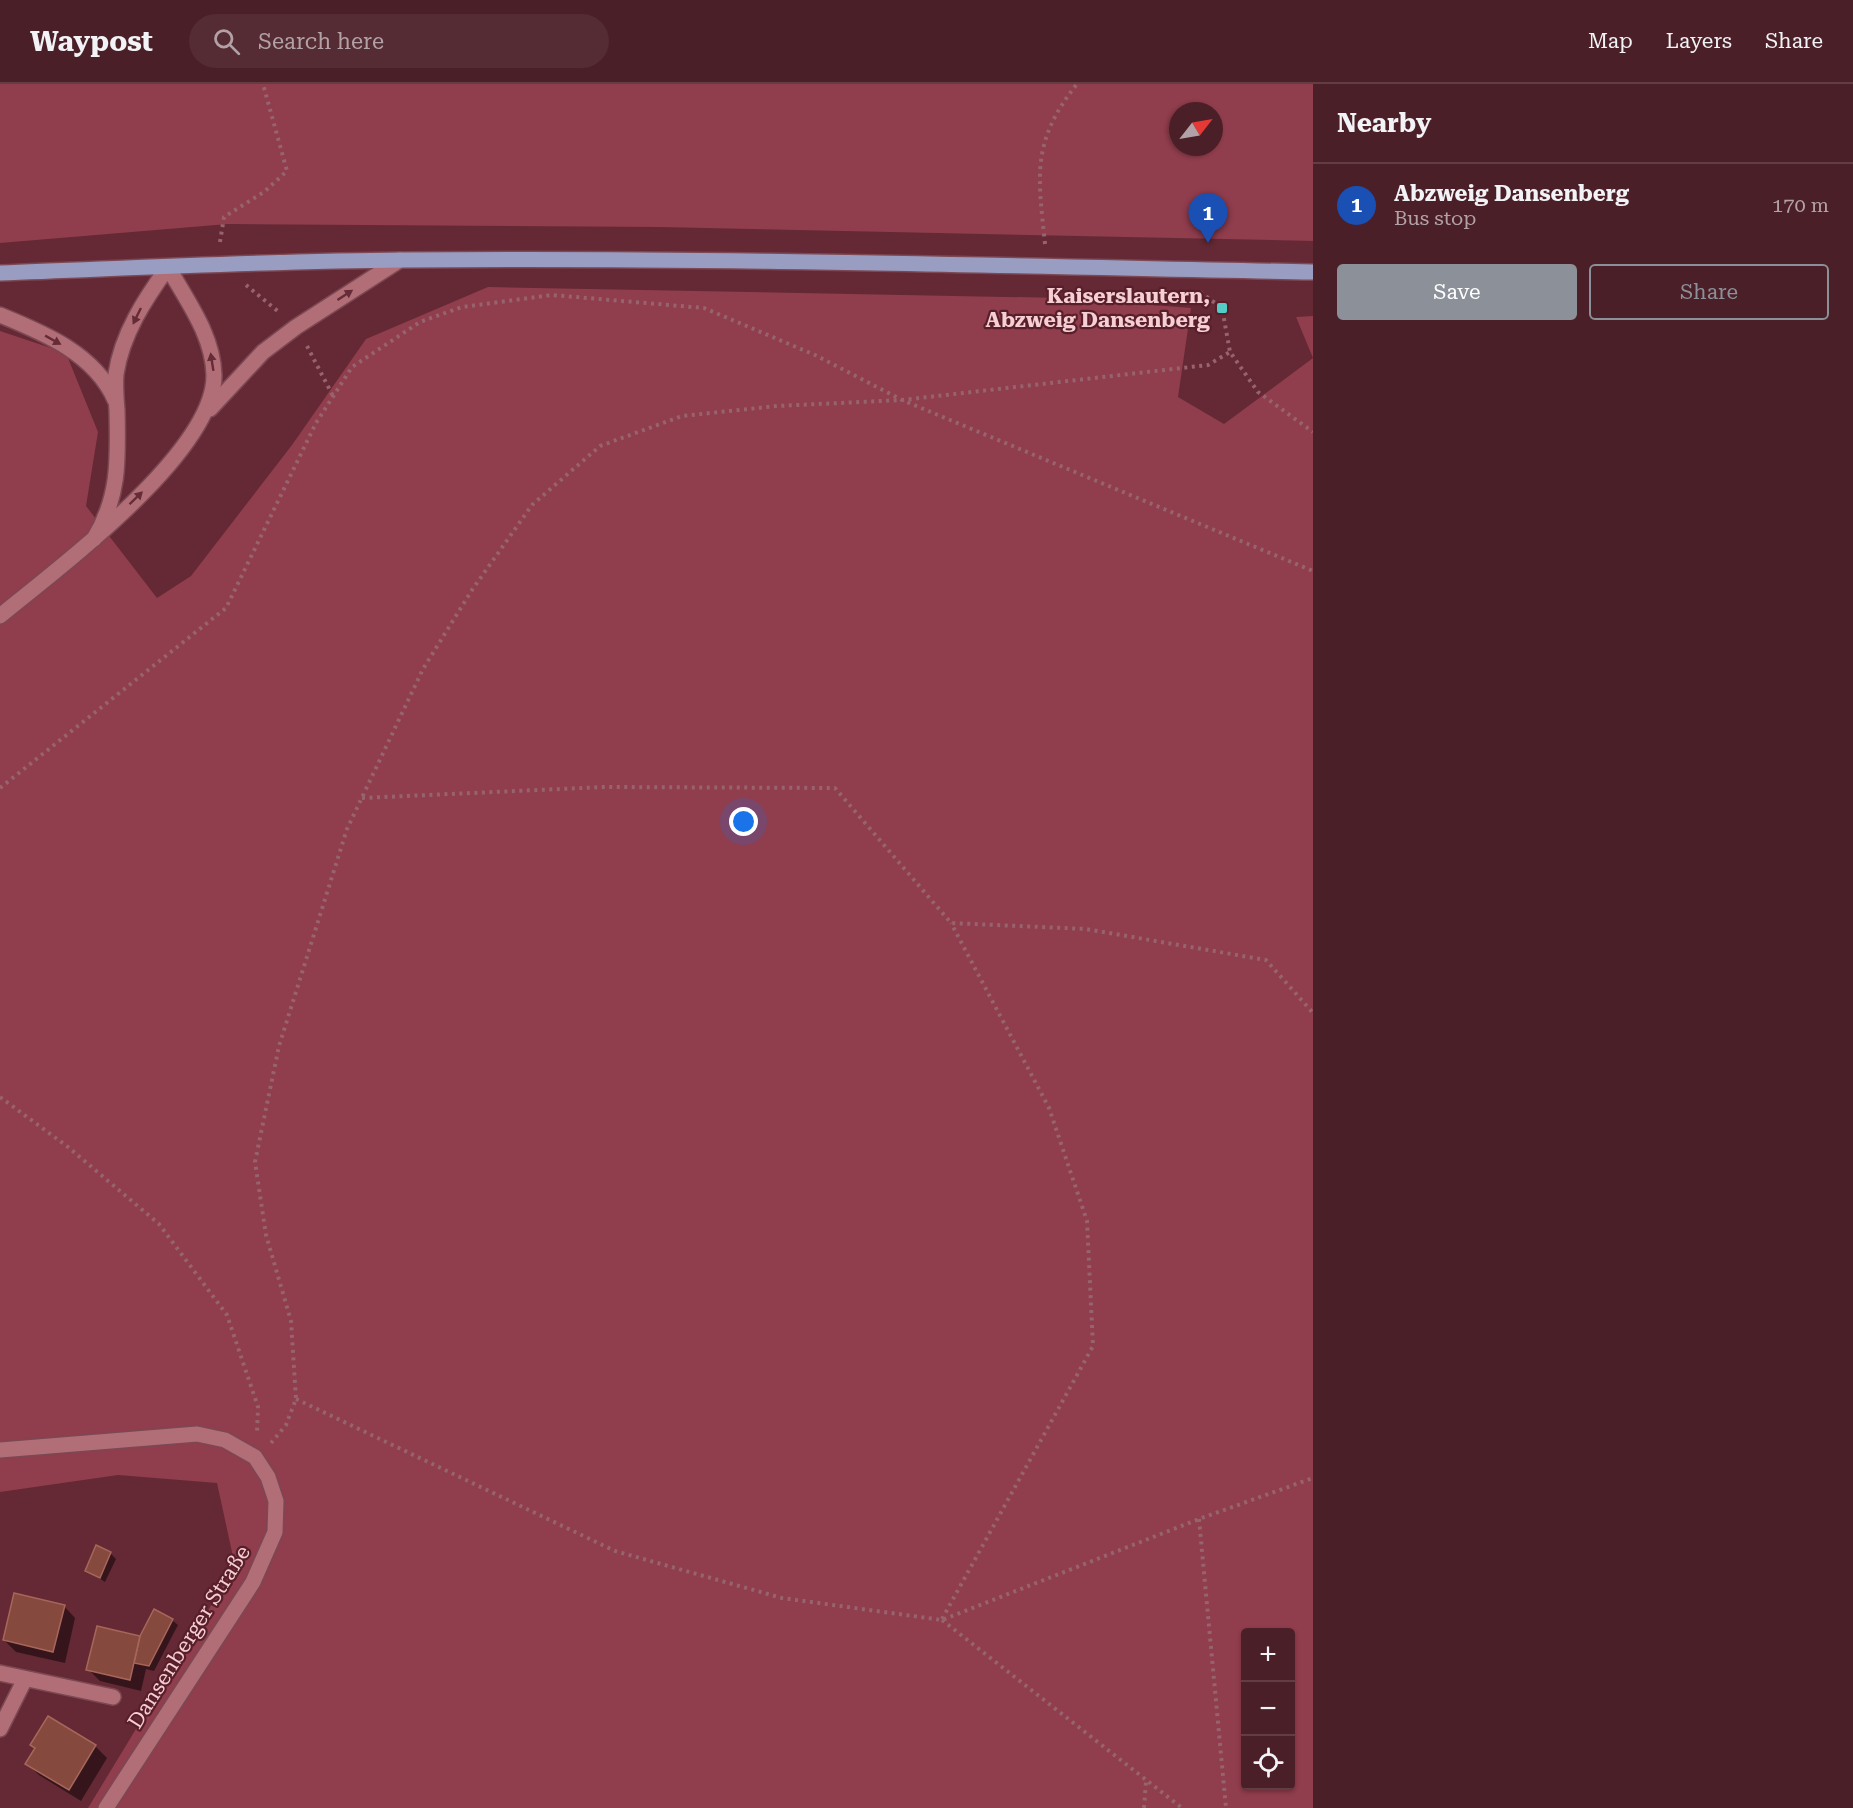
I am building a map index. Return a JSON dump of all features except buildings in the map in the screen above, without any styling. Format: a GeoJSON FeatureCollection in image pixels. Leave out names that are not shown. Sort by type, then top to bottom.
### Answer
{"type":"FeatureCollection","features":[{"type":"Feature","properties":{"kind":"main road"},"geometry":{"type":"LineString","coordinates":[[0,273],[400,260],[1047,265],[1313,272]]}},
{"type":"Feature","properties":{"kind":"street"},"geometry":{"type":"LineString","coordinates":[[0,616],[94,539],[172,460],[202,418],[241,374],[296,327],[400,260]]}},
{"type":"Feature","properties":{"kind":"street"},"geometry":{"type":"LineString","coordinates":[[94,539],[108,516],[114,495],[116,375],[128,336],[145,299],[168,267],[210,347],[213,388],[202,418]]}},
{"type":"Feature","properties":{"kind":"street"},"geometry":{"type":"LineString","coordinates":[[0,315],[50,338],[89,363],[104,379],[117,404]]}},
{"type":"Feature","properties":{"kind":"street"},"geometry":{"type":"LineString","coordinates":[[0,1450],[197,1434],[225,1440],[255,1457]]}},
{"type":"Feature","properties":{"kind":"street","name":"Dansenberger Straße"},"geometry":{"type":"LineString","coordinates":[[106,1808],[253,1582],[276,1532],[276,1501],[268,1477],[255,1457]]}},
{"type":"Feature","properties":{"kind":"street"},"geometry":{"type":"LineString","coordinates":[[0,1673],[113,1697]]}},
{"type":"Feature","properties":{"kind":"street"},"geometry":{"type":"LineString","coordinates":[[0,1729],[25,1679]]}},
{"type":"Feature","properties":{"kind":"path"},"geometry":{"type":"LineString","coordinates":[[263,84],[287,171],[264,192],[224,217],[220,239],[222,265],[296,327],[333,396]]}},
{"type":"Feature","properties":{"kind":"path"},"geometry":{"type":"LineString","coordinates":[[1047,265],[1038,178],[1042,145],[1063,101],[1077,84]]}},
{"type":"Feature","properties":{"kind":"path"},"geometry":{"type":"LineString","coordinates":[[1169,269],[1222,308],[1230,351],[1258,392],[1313,432]]}},
{"type":"Feature","properties":{"kind":"path"},"geometry":{"type":"LineString","coordinates":[[0,788],[226,608],[316,423],[352,367],[420,322],[462,307],[552,295],[704,308],[814,355],[902,400],[1313,572]]}},
{"type":"Feature","properties":{"kind":"path"},"geometry":{"type":"LineString","coordinates":[[255,1457],[286,1425],[296,1399],[291,1321],[266,1235],[255,1162],[279,1046],[347,829],[423,669],[472,590],[532,505],[600,446],[682,416],[777,406],[902,400],[1208,365],[1230,351]]}},
{"type":"Feature","properties":{"kind":"path"},"geometry":{"type":"LineString","coordinates":[[362,798],[604,787],[835,788],[951,923],[1049,1108],[1087,1221],[1093,1346],[942,1620]]}},
{"type":"Feature","properties":{"kind":"path"},"geometry":{"type":"LineString","coordinates":[[951,923],[1086,929],[1266,960],[1313,1013]]}},
{"type":"Feature","properties":{"kind":"path"},"geometry":{"type":"LineString","coordinates":[[0,1097],[68,1147],[159,1224],[227,1315],[258,1407],[255,1457]]}},
{"type":"Feature","properties":{"kind":"path"},"geometry":{"type":"LineString","coordinates":[[296,1399],[615,1551],[782,1598],[942,1620],[1199,1519],[1313,1478]]}},
{"type":"Feature","properties":{"kind":"path"},"geometry":{"type":"LineString","coordinates":[[1199,1519],[1226,1808]]}},
{"type":"Feature","properties":{"kind":"path"},"geometry":{"type":"LineString","coordinates":[[942,1620],[1182,1808]]}},
{"type":"Feature","properties":{"kind":"path"},"geometry":{"type":"LineString","coordinates":[[1144,1808],[1146,1782]]}},
{"type":"Feature","properties":{"kind":"shaded area"},"geometry":{"type":"Polygon","coordinates":[[[0,84],[1313,84],[1313,241],[658,227],[228,224],[0,243],[0,84]]]}},
{"type":"Feature","properties":{"kind":"shaded area"},"geometry":{"type":"Polygon","coordinates":[[[488,287],[1062,298],[1191,308],[1178,397],[1224,424],[1313,358],[1313,1808],[88,1808],[235,1566],[217,1483],[118,1475],[0,1492],[0,331],[66,353],[98,432],[86,506],[157,598],[191,576],[292,445],[366,339],[488,287]]]}},
{"type":"Feature","properties":{"kind":"shaded area"},"geometry":{"type":"Polygon","coordinates":[[[1313,316],[1313,358],[1296,317],[1313,316]]]}},
{"type":"Feature","properties":{"kind":"place","name":"Abzweig Dansenberg"},"geometry":{"type":"Point","coordinates":[1208,243]}},
{"type":"Feature","properties":{"kind":"place","name":"Kaiserslautern, Abzweig Dansenberg"},"geometry":{"type":"Point","coordinates":[1222,308]}}]}
